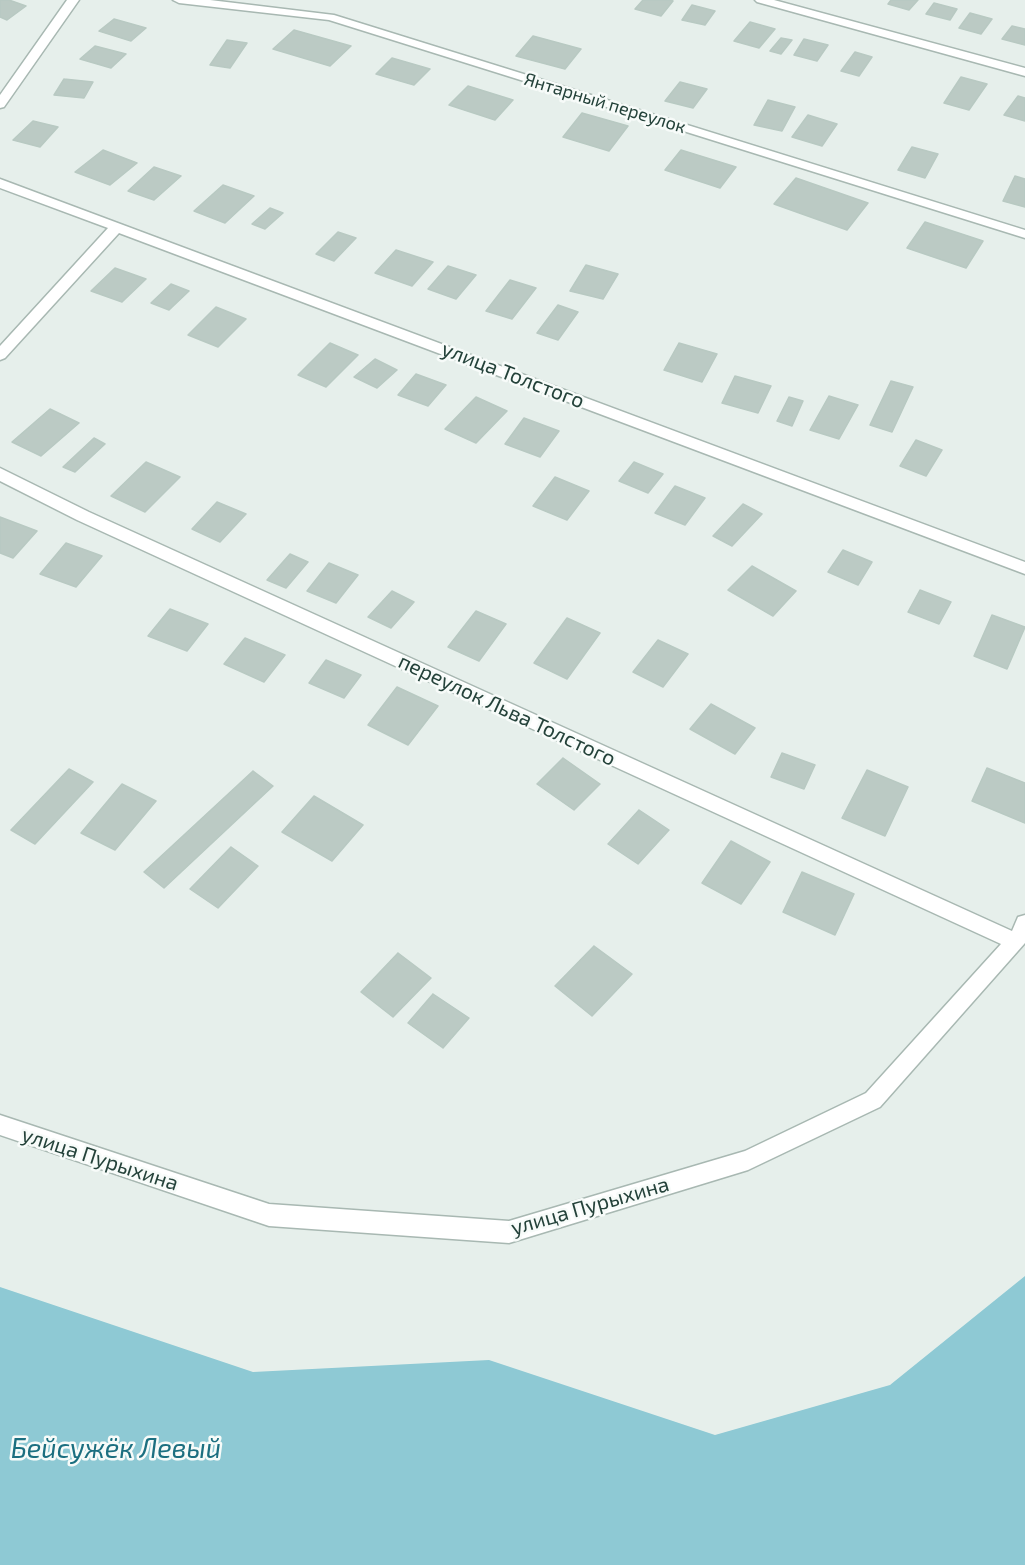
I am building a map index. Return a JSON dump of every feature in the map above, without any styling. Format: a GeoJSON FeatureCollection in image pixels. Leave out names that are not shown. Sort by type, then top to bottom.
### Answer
{"type":"FeatureCollection","features":[{"type":"Feature","properties":{"kind":"street"},"geometry":{"type":"LineString","coordinates":[[0,105],[73,0]]}},
{"type":"Feature","properties":{"kind":"street","name":"Янтарный переулок"},"geometry":{"type":"LineString","coordinates":[[179,0],[330,17],[1025,234]]}},
{"type":"Feature","properties":{"kind":"street"},"geometry":{"type":"LineString","coordinates":[[761,0],[1025,72]]}},
{"type":"Feature","properties":{"kind":"street","name":"улица Толстого"},"geometry":{"type":"LineString","coordinates":[[0,183],[1025,568]]}},
{"type":"Feature","properties":{"kind":"street"},"geometry":{"type":"LineString","coordinates":[[0,355],[117,227]]}},
{"type":"Feature","properties":{"kind":"street","name":"переулок Льва Толстого"},"geometry":{"type":"LineString","coordinates":[[0,474],[83,516],[1020,932]]}},
{"type":"Feature","properties":{"kind":"street","name":"улица Пурыхина"},"geometry":{"type":"LineString","coordinates":[[0,1125],[269,1215],[509,1232],[748,1160],[873,1100],[1020,932]]}},
{"type":"Feature","properties":{"kind":"water","name":"Бейсужёк Левый"},"geometry":{"type":"Polygon","coordinates":[[[1025,1276],[1025,1565],[0,1565],[0,1287],[253,1372],[489,1360],[715,1435],[890,1385],[1025,1276]]]}},
{"type":"Feature","properties":{"kind":"building"},"geometry":{"type":"Polygon","coordinates":[[[0,0],[9,0],[26,6],[7,20],[0,17],[0,0]]]}},
{"type":"Feature","properties":{"kind":"building"},"geometry":{"type":"Polygon","coordinates":[[[643,0],[673,1],[661,16],[635,9],[643,0]]]}},
{"type":"Feature","properties":{"kind":"building"},"geometry":{"type":"Polygon","coordinates":[[[891,0],[918,0],[909,10],[888,4],[891,0]]]}},
{"type":"Feature","properties":{"kind":"building"},"geometry":{"type":"Polygon","coordinates":[[[934,3],[957,9],[950,20],[926,14],[934,3]]]}},
{"type":"Feature","properties":{"kind":"building"},"geometry":{"type":"Polygon","coordinates":[[[692,5],[715,11],[705,25],[682,20],[692,5]]]}},
{"type":"Feature","properties":{"kind":"building"},"geometry":{"type":"Polygon","coordinates":[[[970,13],[992,19],[981,34],[959,28],[970,13]]]}},
{"type":"Feature","properties":{"kind":"building"},"geometry":{"type":"Polygon","coordinates":[[[114,19],[146,28],[131,41],[99,31],[114,19]]]}},
{"type":"Feature","properties":{"kind":"building"},"geometry":{"type":"Polygon","coordinates":[[[750,22],[775,29],[759,48],[734,41],[750,22]]]}},
{"type":"Feature","properties":{"kind":"building"},"geometry":{"type":"Polygon","coordinates":[[[1012,26],[1025,29],[1025,45],[1002,39],[1012,26]]]}},
{"type":"Feature","properties":{"kind":"building"},"geometry":{"type":"Polygon","coordinates":[[[294,30],[351,46],[330,66],[273,49],[294,30]]]}},
{"type":"Feature","properties":{"kind":"building"},"geometry":{"type":"Polygon","coordinates":[[[533,36],[581,49],[565,69],[516,56],[533,36]]]}},
{"type":"Feature","properties":{"kind":"building"},"geometry":{"type":"Polygon","coordinates":[[[781,38],[792,40],[781,54],[770,51],[781,38]]]}},
{"type":"Feature","properties":{"kind":"building"},"geometry":{"type":"Polygon","coordinates":[[[804,39],[828,45],[817,61],[794,55],[804,39]]]}},
{"type":"Feature","properties":{"kind":"building"},"geometry":{"type":"Polygon","coordinates":[[[227,40],[247,43],[230,68],[210,65],[227,40]]]}},
{"type":"Feature","properties":{"kind":"building"},"geometry":{"type":"Polygon","coordinates":[[[95,46],[126,54],[111,68],[80,59],[95,46]]]}},
{"type":"Feature","properties":{"kind":"building"},"geometry":{"type":"Polygon","coordinates":[[[855,52],[872,57],[859,76],[841,71],[855,52]]]}},
{"type":"Feature","properties":{"kind":"building"},"geometry":{"type":"Polygon","coordinates":[[[392,58],[430,69],[414,85],[376,74],[392,58]]]}},
{"type":"Feature","properties":{"kind":"building"},"geometry":{"type":"Polygon","coordinates":[[[961,77],[987,84],[969,110],[944,103],[961,77]]]}},
{"type":"Feature","properties":{"kind":"building"},"geometry":{"type":"Polygon","coordinates":[[[64,79],[93,82],[84,98],[54,95],[64,79]]]}},
{"type":"Feature","properties":{"kind":"building"},"geometry":{"type":"Polygon","coordinates":[[[680,82],[707,89],[693,108],[665,101],[680,82]]]}},
{"type":"Feature","properties":{"kind":"building"},"geometry":{"type":"Polygon","coordinates":[[[468,86],[513,100],[495,120],[449,105],[468,86]]]}},
{"type":"Feature","properties":{"kind":"building"},"geometry":{"type":"Polygon","coordinates":[[[1018,96],[1025,98],[1025,121],[1004,115],[1018,96]]]}},
{"type":"Feature","properties":{"kind":"building"},"geometry":{"type":"Polygon","coordinates":[[[768,100],[795,107],[782,131],[754,125],[768,100]]]}},
{"type":"Feature","properties":{"kind":"building"},"geometry":{"type":"Polygon","coordinates":[[[582,113],[628,126],[609,151],[563,137],[582,113]]]}},
{"type":"Feature","properties":{"kind":"building"},"geometry":{"type":"Polygon","coordinates":[[[808,115],[837,124],[822,146],[792,137],[808,115]]]}},
{"type":"Feature","properties":{"kind":"building"},"geometry":{"type":"Polygon","coordinates":[[[33,121],[58,127],[40,147],[13,140],[33,121]]]}},
{"type":"Feature","properties":{"kind":"building"},"geometry":{"type":"Polygon","coordinates":[[[912,147],[938,154],[925,178],[898,170],[912,147]]]}},
{"type":"Feature","properties":{"kind":"building"},"geometry":{"type":"Polygon","coordinates":[[[103,150],[137,163],[110,185],[75,172],[103,150]]]}},
{"type":"Feature","properties":{"kind":"building"},"geometry":{"type":"Polygon","coordinates":[[[681,150],[736,167],[720,188],[665,170],[681,150]]]}},
{"type":"Feature","properties":{"kind":"building"},"geometry":{"type":"Polygon","coordinates":[[[154,167],[181,176],[154,200],[128,191],[154,167]]]}},
{"type":"Feature","properties":{"kind":"building"},"geometry":{"type":"Polygon","coordinates":[[[1015,176],[1025,179],[1025,207],[1003,201],[1015,176]]]}},
{"type":"Feature","properties":{"kind":"building"},"geometry":{"type":"Polygon","coordinates":[[[796,178],[868,203],[847,230],[774,204],[796,178]]]}},
{"type":"Feature","properties":{"kind":"building"},"geometry":{"type":"Polygon","coordinates":[[[223,185],[254,196],[225,223],[194,211],[223,185]]]}},
{"type":"Feature","properties":{"kind":"building"},"geometry":{"type":"Polygon","coordinates":[[[270,208],[283,213],[265,229],[252,224],[270,208]]]}},
{"type":"Feature","properties":{"kind":"building"},"geometry":{"type":"Polygon","coordinates":[[[925,222],[983,241],[966,268],[907,248],[925,222]]]}},
{"type":"Feature","properties":{"kind":"building"},"geometry":{"type":"Polygon","coordinates":[[[338,232],[356,238],[334,261],[316,254],[338,232]]]}},
{"type":"Feature","properties":{"kind":"building"},"geometry":{"type":"Polygon","coordinates":[[[396,250],[433,262],[412,286],[375,273],[396,250]]]}},
{"type":"Feature","properties":{"kind":"building"},"geometry":{"type":"Polygon","coordinates":[[[586,265],[618,274],[603,299],[570,291],[586,265]]]}},
{"type":"Feature","properties":{"kind":"building"},"geometry":{"type":"Polygon","coordinates":[[[448,266],[476,275],[456,299],[428,289],[448,266]]]}},
{"type":"Feature","properties":{"kind":"building"},"geometry":{"type":"Polygon","coordinates":[[[115,268],[146,279],[122,302],[91,291],[115,268]]]}},
{"type":"Feature","properties":{"kind":"building"},"geometry":{"type":"Polygon","coordinates":[[[510,280],[536,288],[512,319],[486,311],[510,280]]]}},
{"type":"Feature","properties":{"kind":"building"},"geometry":{"type":"Polygon","coordinates":[[[171,284],[189,291],[169,310],[151,303],[171,284]]]}},
{"type":"Feature","properties":{"kind":"building"},"geometry":{"type":"Polygon","coordinates":[[[558,305],[578,312],[558,340],[537,333],[558,305]]]}},
{"type":"Feature","properties":{"kind":"building"},"geometry":{"type":"Polygon","coordinates":[[[216,307],[246,319],[218,347],[188,335],[216,307]]]}},
{"type":"Feature","properties":{"kind":"building"},"geometry":{"type":"Polygon","coordinates":[[[330,343],[358,355],[326,387],[298,375],[330,343]]]}},
{"type":"Feature","properties":{"kind":"building"},"geometry":{"type":"Polygon","coordinates":[[[679,343],[717,354],[702,382],[664,370],[679,343]]]}},
{"type":"Feature","properties":{"kind":"building"},"geometry":{"type":"Polygon","coordinates":[[[375,359],[397,370],[377,388],[354,377],[375,359]]]}},
{"type":"Feature","properties":{"kind":"building"},"geometry":{"type":"Polygon","coordinates":[[[416,374],[446,385],[428,406],[398,395],[416,374]]]}},
{"type":"Feature","properties":{"kind":"building"},"geometry":{"type":"Polygon","coordinates":[[[735,376],[771,386],[758,413],[722,403],[735,376]]]}},
{"type":"Feature","properties":{"kind":"building"},"geometry":{"type":"Polygon","coordinates":[[[891,381],[913,387],[892,432],[870,425],[891,381]]]}},
{"type":"Feature","properties":{"kind":"building"},"geometry":{"type":"Polygon","coordinates":[[[829,396],[858,405],[839,439],[810,430],[829,396]]]}},
{"type":"Feature","properties":{"kind":"building"},"geometry":{"type":"Polygon","coordinates":[[[476,397],[507,411],[476,443],[445,429],[476,397]]]}},
{"type":"Feature","properties":{"kind":"building"},"geometry":{"type":"Polygon","coordinates":[[[789,397],[803,401],[792,426],[777,421],[789,397]]]}},
{"type":"Feature","properties":{"kind":"building"},"geometry":{"type":"Polygon","coordinates":[[[50,409],[79,423],[41,456],[12,442],[50,409]]]}},
{"type":"Feature","properties":{"kind":"building"},"geometry":{"type":"Polygon","coordinates":[[[524,418],[559,431],[540,457],[505,444],[524,418]]]}},
{"type":"Feature","properties":{"kind":"building"},"geometry":{"type":"Polygon","coordinates":[[[94,438],[105,444],[75,472],[63,467],[94,438]]]}},
{"type":"Feature","properties":{"kind":"building"},"geometry":{"type":"Polygon","coordinates":[[[916,440],[942,450],[926,476],[900,466],[916,440]]]}},
{"type":"Feature","properties":{"kind":"building"},"geometry":{"type":"Polygon","coordinates":[[[146,462],[180,477],[145,512],[111,496],[146,462]]]}},
{"type":"Feature","properties":{"kind":"building"},"geometry":{"type":"Polygon","coordinates":[[[634,462],[663,474],[648,493],[619,481],[634,462]]]}},
{"type":"Feature","properties":{"kind":"building"},"geometry":{"type":"Polygon","coordinates":[[[555,477],[589,491],[567,520],[533,506],[555,477]]]}},
{"type":"Feature","properties":{"kind":"building"},"geometry":{"type":"Polygon","coordinates":[[[675,486],[705,498],[685,525],[655,513],[675,486]]]}},
{"type":"Feature","properties":{"kind":"building"},"geometry":{"type":"Polygon","coordinates":[[[217,502],[246,514],[220,542],[192,529],[217,502]]]}},
{"type":"Feature","properties":{"kind":"building"},"geometry":{"type":"Polygon","coordinates":[[[743,504],[762,514],[732,546],[713,536],[743,504]]]}},
{"type":"Feature","properties":{"kind":"building"},"geometry":{"type":"Polygon","coordinates":[[[0,517],[37,531],[13,558],[0,553],[0,517]]]}},
{"type":"Feature","properties":{"kind":"building"},"geometry":{"type":"Polygon","coordinates":[[[66,543],[102,556],[76,587],[40,574],[66,543]]]}},
{"type":"Feature","properties":{"kind":"building"},"geometry":{"type":"Polygon","coordinates":[[[843,550],[872,562],[858,585],[828,572],[843,550]]]}},
{"type":"Feature","properties":{"kind":"building"},"geometry":{"type":"Polygon","coordinates":[[[290,554],[308,562],[286,588],[267,580],[290,554]]]}},
{"type":"Feature","properties":{"kind":"building"},"geometry":{"type":"Polygon","coordinates":[[[329,563],[358,575],[336,603],[307,591],[329,563]]]}},
{"type":"Feature","properties":{"kind":"building"},"geometry":{"type":"Polygon","coordinates":[[[752,566],[796,591],[773,616],[728,590],[752,566]]]}},
{"type":"Feature","properties":{"kind":"building"},"geometry":{"type":"Polygon","coordinates":[[[920,590],[951,602],[939,624],[908,612],[920,590]]]}},
{"type":"Feature","properties":{"kind":"building"},"geometry":{"type":"Polygon","coordinates":[[[392,591],[414,602],[391,628],[368,617],[392,591]]]}},
{"type":"Feature","properties":{"kind":"building"},"geometry":{"type":"Polygon","coordinates":[[[170,609],[208,624],[187,651],[148,636],[170,609]]]}},
{"type":"Feature","properties":{"kind":"building"},"geometry":{"type":"Polygon","coordinates":[[[476,611],[506,624],[479,661],[448,647],[476,611]]]}},
{"type":"Feature","properties":{"kind":"building"},"geometry":{"type":"Polygon","coordinates":[[[992,615],[1025,627],[1007,669],[974,656],[992,615]]]}},
{"type":"Feature","properties":{"kind":"building"},"geometry":{"type":"Polygon","coordinates":[[[567,618],[600,633],[567,679],[534,663],[567,618]]]}},
{"type":"Feature","properties":{"kind":"building"},"geometry":{"type":"Polygon","coordinates":[[[245,638],[285,655],[264,682],[224,664],[245,638]]]}},
{"type":"Feature","properties":{"kind":"building"},"geometry":{"type":"Polygon","coordinates":[[[658,640],[688,654],[663,687],[633,672],[658,640]]]}},
{"type":"Feature","properties":{"kind":"building"},"geometry":{"type":"Polygon","coordinates":[[[326,660],[361,675],[344,698],[309,683],[326,660]]]}},
{"type":"Feature","properties":{"kind":"building"},"geometry":{"type":"Polygon","coordinates":[[[397,687],[438,706],[408,745],[368,725],[397,687]]]}},
{"type":"Feature","properties":{"kind":"building"},"geometry":{"type":"Polygon","coordinates":[[[711,704],[755,728],[735,754],[690,729],[711,704]]]}},
{"type":"Feature","properties":{"kind":"building"},"geometry":{"type":"Polygon","coordinates":[[[782,753],[815,765],[804,789],[771,777],[782,753]]]}},
{"type":"Feature","properties":{"kind":"building"},"geometry":{"type":"Polygon","coordinates":[[[563,758],[600,784],[574,810],[537,784],[563,758]]]}},
{"type":"Feature","properties":{"kind":"building"},"geometry":{"type":"Polygon","coordinates":[[[987,768],[1025,783],[1025,823],[972,801],[987,768]]]}},
{"type":"Feature","properties":{"kind":"building"},"geometry":{"type":"Polygon","coordinates":[[[69,769],[93,782],[35,844],[11,830],[69,769]]]}},
{"type":"Feature","properties":{"kind":"building"},"geometry":{"type":"Polygon","coordinates":[[[867,770],[908,787],[885,836],[842,818],[867,770]]]}},
{"type":"Feature","properties":{"kind":"building"},"geometry":{"type":"Polygon","coordinates":[[[253,771],[273,786],[164,888],[144,872],[253,771]]]}},
{"type":"Feature","properties":{"kind":"building"},"geometry":{"type":"Polygon","coordinates":[[[122,784],[156,801],[115,850],[81,833],[122,784]]]}},
{"type":"Feature","properties":{"kind":"building"},"geometry":{"type":"Polygon","coordinates":[[[314,796],[363,825],[332,861],[282,832],[314,796]]]}},
{"type":"Feature","properties":{"kind":"building"},"geometry":{"type":"Polygon","coordinates":[[[639,810],[669,830],[638,864],[608,844],[639,810]]]}},
{"type":"Feature","properties":{"kind":"building"},"geometry":{"type":"Polygon","coordinates":[[[731,841],[770,862],[741,904],[702,883],[731,841]]]}},
{"type":"Feature","properties":{"kind":"building"},"geometry":{"type":"Polygon","coordinates":[[[231,847],[258,866],[218,908],[190,889],[231,847]]]}},
{"type":"Feature","properties":{"kind":"building"},"geometry":{"type":"Polygon","coordinates":[[[802,872],[854,894],[835,935],[783,912],[802,872]]]}},
{"type":"Feature","properties":{"kind":"building"},"geometry":{"type":"Polygon","coordinates":[[[594,946],[632,974],[592,1016],[555,986],[594,946]]]}},
{"type":"Feature","properties":{"kind":"building"},"geometry":{"type":"Polygon","coordinates":[[[398,953],[431,978],[393,1017],[361,992],[398,953]]]}},
{"type":"Feature","properties":{"kind":"building"},"geometry":{"type":"Polygon","coordinates":[[[433,994],[469,1018],[443,1048],[408,1023],[433,994]]]}}]}
